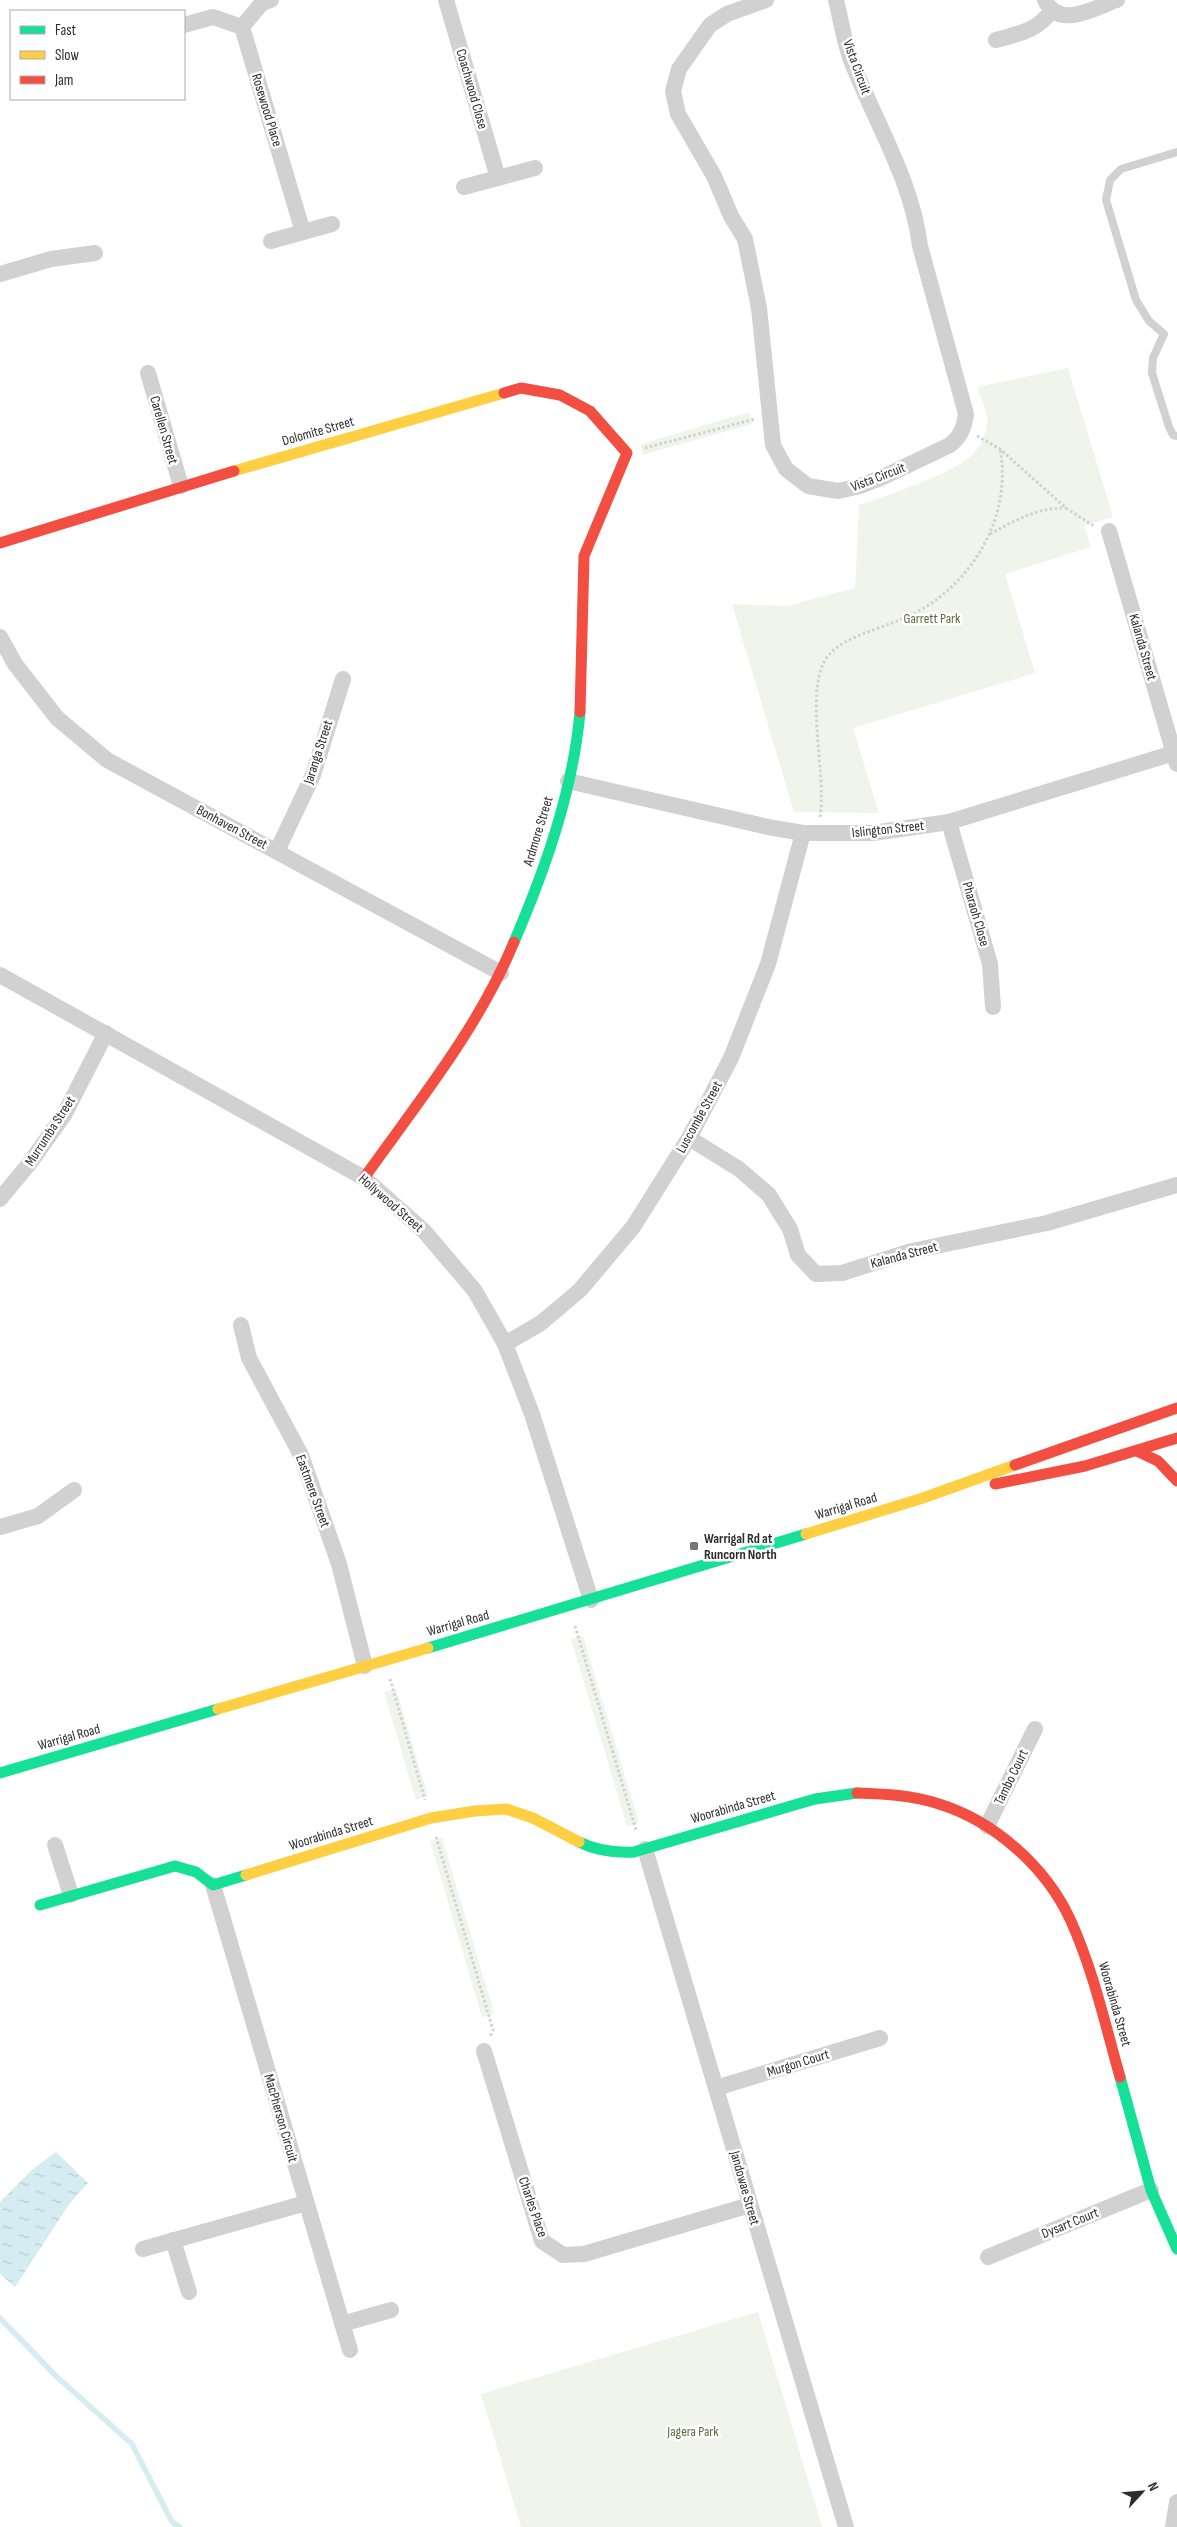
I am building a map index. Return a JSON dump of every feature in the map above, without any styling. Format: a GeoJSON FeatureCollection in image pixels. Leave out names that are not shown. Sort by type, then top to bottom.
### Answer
{"type":"FeatureCollection","features":[{"type":"Feature","properties":{"kind":"street"},"geometry":{"type":"LineString","coordinates":[[185,25],[213,17],[242,27],[262,3],[271,0]]}},
{"type":"Feature","properties":{"kind":"street","name":"Coachwood Close"},"geometry":{"type":"LineString","coordinates":[[446,0],[498,178]]}},
{"type":"Feature","properties":{"kind":"street","name":"Vista Circuit"},"geometry":{"type":"LineString","coordinates":[[766,0],[727,14],[710,25],[679,69],[673,91],[678,114],[714,176],[731,216],[745,239],[759,308],[773,445],[786,469],[808,486],[838,491],[860,486],[883,477],[950,445],[959,438],[964,427],[966,414],[920,246],[916,220],[901,173],[850,58],[837,0]]}},
{"type":"Feature","properties":{"kind":"street"},"geometry":{"type":"LineString","coordinates":[[827,0],[837,0]]}},
{"type":"Feature","properties":{"kind":"street"},"geometry":{"type":"LineString","coordinates":[[996,40],[1034,29],[1046,20],[1048,6],[1063,16],[1076,14],[1117,0]]}},
{"type":"Feature","properties":{"kind":"street","name":"Rosewood Place"},"geometry":{"type":"LineString","coordinates":[[242,27],[303,232]]}},
{"type":"Feature","properties":{"kind":"street"},"geometry":{"type":"LineString","coordinates":[[464,187],[535,168]]}},
{"type":"Feature","properties":{"kind":"street"},"geometry":{"type":"LineString","coordinates":[[271,241],[332,224]]}},
{"type":"Feature","properties":{"kind":"street"},"geometry":{"type":"LineString","coordinates":[[0,274],[51,259],[95,254]]}},
{"type":"Feature","properties":{"kind":"street","name":"Carellen Street"},"geometry":{"type":"LineString","coordinates":[[148,373],[181,486]]}},
{"type":"Feature","properties":{"kind":"street","name":"Dolomite Street"},"geometry":{"type":"LineString","coordinates":[[0,543],[181,486],[521,388],[560,395],[590,411],[627,453]]}},
{"type":"Feature","properties":{"kind":"street","name":"Ardmore Street"},"geometry":{"type":"LineString","coordinates":[[364,1178],[469,1030],[501,973],[533,897],[552,840],[568,781],[580,714],[584,556],[627,453]]}},
{"type":"Feature","properties":{"kind":"street","name":"Kalanda Street"},"geometry":{"type":"LineString","coordinates":[[1109,531],[1176,758]]}},
{"type":"Feature","properties":{"kind":"street","name":"Bonhaven Street"},"geometry":{"type":"LineString","coordinates":[[0,637],[15,664],[57,718],[108,760],[501,973]]}},
{"type":"Feature","properties":{"kind":"street","name":"Jaranga Street"},"geometry":{"type":"LineString","coordinates":[[277,851],[314,775],[343,679]]}},
{"type":"Feature","properties":{"kind":"street","name":"Islington Street"},"geometry":{"type":"LineString","coordinates":[[568,781],[768,827],[810,833],[873,833],[949,822],[1176,758]]}},
{"type":"Feature","properties":{"kind":"street","name":"Pharaoh Close"},"geometry":{"type":"LineString","coordinates":[[949,822],[990,964],[993,1007]]}},
{"type":"Feature","properties":{"kind":"street","name":"Luscombe Street"},"geometry":{"type":"LineString","coordinates":[[505,1344],[541,1323],[580,1290],[633,1227],[689,1138],[731,1058],[768,964],[810,833]]}},
{"type":"Feature","properties":{"kind":"street","name":"Hollywood Street"},"geometry":{"type":"LineString","coordinates":[[0,975],[364,1178],[424,1231],[475,1292],[505,1344],[532,1414],[591,1600]]}},
{"type":"Feature","properties":{"kind":"street","name":"Murrumba Street"},"geometry":{"type":"LineString","coordinates":[[0,1199],[29,1164],[64,1115],[106,1033]]}},
{"type":"Feature","properties":{"kind":"street","name":"Kalanda Street"},"geometry":{"type":"LineString","coordinates":[[689,1138],[739,1169],[769,1195],[790,1229],[798,1255],[816,1274],[842,1273],[912,1251],[1047,1223],[1177,1185]]}},
{"type":"Feature","properties":{"kind":"street","name":"Eastmere Street"},"geometry":{"type":"LineString","coordinates":[[240,1325],[249,1358],[301,1455],[339,1564],[365,1666]]}},
{"type":"Feature","properties":{"kind":"street","name":"Warrigal Road"},"geometry":{"type":"LineString","coordinates":[[0,1773],[569,1607],[923,1498],[1177,1408]]}},
{"type":"Feature","properties":{"kind":"street","name":"Warrigal Road"},"geometry":{"type":"LineString","coordinates":[[923,1498],[1085,1466],[1177,1438]]}},
{"type":"Feature","properties":{"kind":"street"},"geometry":{"type":"LineString","coordinates":[[1137,1450],[1158,1461],[1177,1481]]}},
{"type":"Feature","properties":{"kind":"street"},"geometry":{"type":"LineString","coordinates":[[0,1527],[38,1516],[74,1490]]}},
{"type":"Feature","properties":{"kind":"street","name":"Tambo Court"},"geometry":{"type":"LineString","coordinates":[[987,1826],[1035,1729]]}},
{"type":"Feature","properties":{"kind":"street","name":"Woorabinda Street"},"geometry":{"type":"LineString","coordinates":[[213,1885],[431,1818],[506,1809],[533,1818],[592,1848],[614,1853],[645,1849],[815,1799],[852,1793],[900,1795],[940,1804],[987,1826],[1017,1849],[1043,1877],[1069,1917],[1088,1963],[1152,2190],[1177,2248]]}},
{"type":"Feature","properties":{"kind":"street"},"geometry":{"type":"LineString","coordinates":[[55,1845],[71,1895]]}},
{"type":"Feature","properties":{"kind":"street","name":"Jandowae Street"},"geometry":{"type":"LineString","coordinates":[[645,1849],[846,2527]]}},
{"type":"Feature","properties":{"kind":"street"},"geometry":{"type":"LineString","coordinates":[[40,1905],[175,1866],[189,1867],[203,1875],[213,1885]]}},
{"type":"Feature","properties":{"kind":"street","name":"MacPherson Circuit"},"geometry":{"type":"LineString","coordinates":[[213,1885],[350,2350]]}},
{"type":"Feature","properties":{"kind":"street","name":"Murgon Court"},"geometry":{"type":"LineString","coordinates":[[716,2088],[880,2038]]}},
{"type":"Feature","properties":{"kind":"street","name":"Charles Place"},"geometry":{"type":"LineString","coordinates":[[484,2051],[542,2241],[564,2255],[584,2254],[750,2206]]}},
{"type":"Feature","properties":{"kind":"street","name":"Dysart Court"},"geometry":{"type":"LineString","coordinates":[[988,2257],[1152,2190]]}},
{"type":"Feature","properties":{"kind":"street"},"geometry":{"type":"LineString","coordinates":[[143,2249],[306,2202]]}},
{"type":"Feature","properties":{"kind":"street"},"geometry":{"type":"LineString","coordinates":[[173,2240],[189,2292]]}},
{"type":"Feature","properties":{"kind":"street"},"geometry":{"type":"LineString","coordinates":[[342,2324],[392,2310]]}},
{"type":"Feature","properties":{"kind":"street"},"geometry":{"type":"LineString","coordinates":[[1173,2527],[1177,2502]]}},
{"type":"Feature","properties":{"kind":"lane"},"geometry":{"type":"LineString","coordinates":[[1177,152],[1121,169],[1110,180],[1106,200],[1136,300],[1149,321],[1164,334],[1153,358],[1152,373],[1168,427],[1173,435],[1177,436]]}},
{"type":"Feature","properties":{"kind":"path"},"geometry":{"type":"LineString","coordinates":[[627,453],[770,415]]}},
{"type":"Feature","properties":{"kind":"path"},"geometry":{"type":"LineString","coordinates":[[964,427],[1000,449],[1066,508],[1098,529],[1109,531]]}},
{"type":"Feature","properties":{"kind":"path"},"geometry":{"type":"LineString","coordinates":[[810,833],[822,787],[818,675],[828,655],[851,639],[909,616],[938,599],[964,575],[989,534],[1003,485],[1004,467],[1000,449]]}},
{"type":"Feature","properties":{"kind":"path"},"geometry":{"type":"LineString","coordinates":[[989,534],[1041,510],[1066,508]]}},
{"type":"Feature","properties":{"kind":"path"},"geometry":{"type":"LineString","coordinates":[[569,1607],[636,1829],[645,1849]]}},
{"type":"Feature","properties":{"kind":"path"},"geometry":{"type":"LineString","coordinates":[[386,1660],[410,1754],[431,1818],[493,2030],[484,2051]]}},
{"type":"Feature","properties":{"kind":"green space","name":"Garrett Park"},"geometry":{"type":"Polygon","coordinates":[[[1068,368],[1113,517],[1084,526],[1091,547],[1005,574],[1035,673],[853,728],[879,813],[794,812],[732,604],[787,606],[855,588],[859,505],[902,490],[949,470],[978,449],[985,432],[987,419],[977,387],[1068,368]]]}},
{"type":"Feature","properties":{"kind":"green space"},"geometry":{"type":"Polygon","coordinates":[[[749,412],[752,424],[643,455],[641,444],[749,412]]]}},
{"type":"Feature","properties":{"kind":"green space"},"geometry":{"type":"Polygon","coordinates":[[[583,1636],[639,1823],[627,1826],[571,1639],[583,1636]]]}},
{"type":"Feature","properties":{"kind":"green space"},"geometry":{"type":"Polygon","coordinates":[[[396,1689],[428,1796],[416,1800],[384,1692],[396,1689]]]}},
{"type":"Feature","properties":{"kind":"green space"},"geometry":{"type":"Polygon","coordinates":[[[442,1838],[494,2013],[482,2017],[430,1841],[442,1838]]]}},
{"type":"Feature","properties":{"kind":"green space","name":"Jagera Park"},"geometry":{"type":"Polygon","coordinates":[[[758,2312],[822,2527],[521,2527],[481,2394],[758,2312]]]}},
{"type":"Feature","properties":{"kind":"water"},"geometry":{"type":"Polygon","coordinates":[[[56,2152],[88,2183],[70,2203],[15,2287],[0,2274],[0,2202],[33,2169],[56,2152]]]}},
{"type":"Feature","properties":{"kind":"waterway"},"geometry":{"type":"LineString","coordinates":[[0,2318],[57,2377],[132,2444],[172,2522],[180,2527]]}},
{"type":"Feature","properties":{"kind":"traffic: fast"},"geometry":{"type":"LineString","coordinates":[[514,942],[556,830],[571,771],[580,712]]}},
{"type":"Feature","properties":{"kind":"traffic: fast"},"geometry":{"type":"LineString","coordinates":[[428,1648],[806,1534]]}},
{"type":"Feature","properties":{"kind":"traffic: fast"},"geometry":{"type":"LineString","coordinates":[[0,1773],[218,1709]]}},
{"type":"Feature","properties":{"kind":"traffic: fast"},"geometry":{"type":"LineString","coordinates":[[579,1842],[592,1848],[606,1851],[634,1852],[815,1799],[857,1793]]}},
{"type":"Feature","properties":{"kind":"traffic: fast"},"geometry":{"type":"LineString","coordinates":[[40,1905],[175,1866],[196,1872],[213,1885],[246,1875]]}},
{"type":"Feature","properties":{"kind":"traffic: fast"},"geometry":{"type":"LineString","coordinates":[[1120,2077],[1151,2190],[1177,2249]]}},
{"type":"Feature","properties":{"kind":"traffic: slow"},"geometry":{"type":"LineString","coordinates":[[234,471],[504,393]]}},
{"type":"Feature","properties":{"kind":"traffic: slow"},"geometry":{"type":"LineString","coordinates":[[806,1534],[923,1498],[1015,1465]]}},
{"type":"Feature","properties":{"kind":"traffic: slow"},"geometry":{"type":"LineString","coordinates":[[218,1709],[428,1648]]}},
{"type":"Feature","properties":{"kind":"traffic: slow"},"geometry":{"type":"LineString","coordinates":[[246,1875],[431,1818],[475,1811],[506,1809],[533,1818],[579,1842]]}},
{"type":"Feature","properties":{"kind":"traffic: jam"},"geometry":{"type":"LineString","coordinates":[[504,393],[521,388],[560,395],[590,411],[627,453],[584,556],[580,712]]}},
{"type":"Feature","properties":{"kind":"traffic: jam"},"geometry":{"type":"LineString","coordinates":[[0,543],[234,471]]}},
{"type":"Feature","properties":{"kind":"traffic: jam"},"geometry":{"type":"LineString","coordinates":[[364,1178],[426,1093],[465,1035],[483,1005],[514,942]]}},
{"type":"Feature","properties":{"kind":"traffic: jam"},"geometry":{"type":"LineString","coordinates":[[1015,1465],[1177,1408]]}},
{"type":"Feature","properties":{"kind":"traffic: jam"},"geometry":{"type":"LineString","coordinates":[[995,1484],[1085,1466],[1177,1438]]}},
{"type":"Feature","properties":{"kind":"traffic: jam"},"geometry":{"type":"LineString","coordinates":[[1137,1451],[1158,1461],[1177,1481]]}},
{"type":"Feature","properties":{"kind":"traffic: jam"},"geometry":{"type":"LineString","coordinates":[[857,1793],[909,1797],[939,1804],[959,1812],[998,1834],[1032,1864],[1047,1881],[1059,1900],[1078,1938],[1098,1997],[1120,2077]]}},
{"type":"Feature","properties":{"kind":"place","name":"Warrigal Rd at Runcorn North"},"geometry":{"type":"Point","coordinates":[694,1546]}}]}
